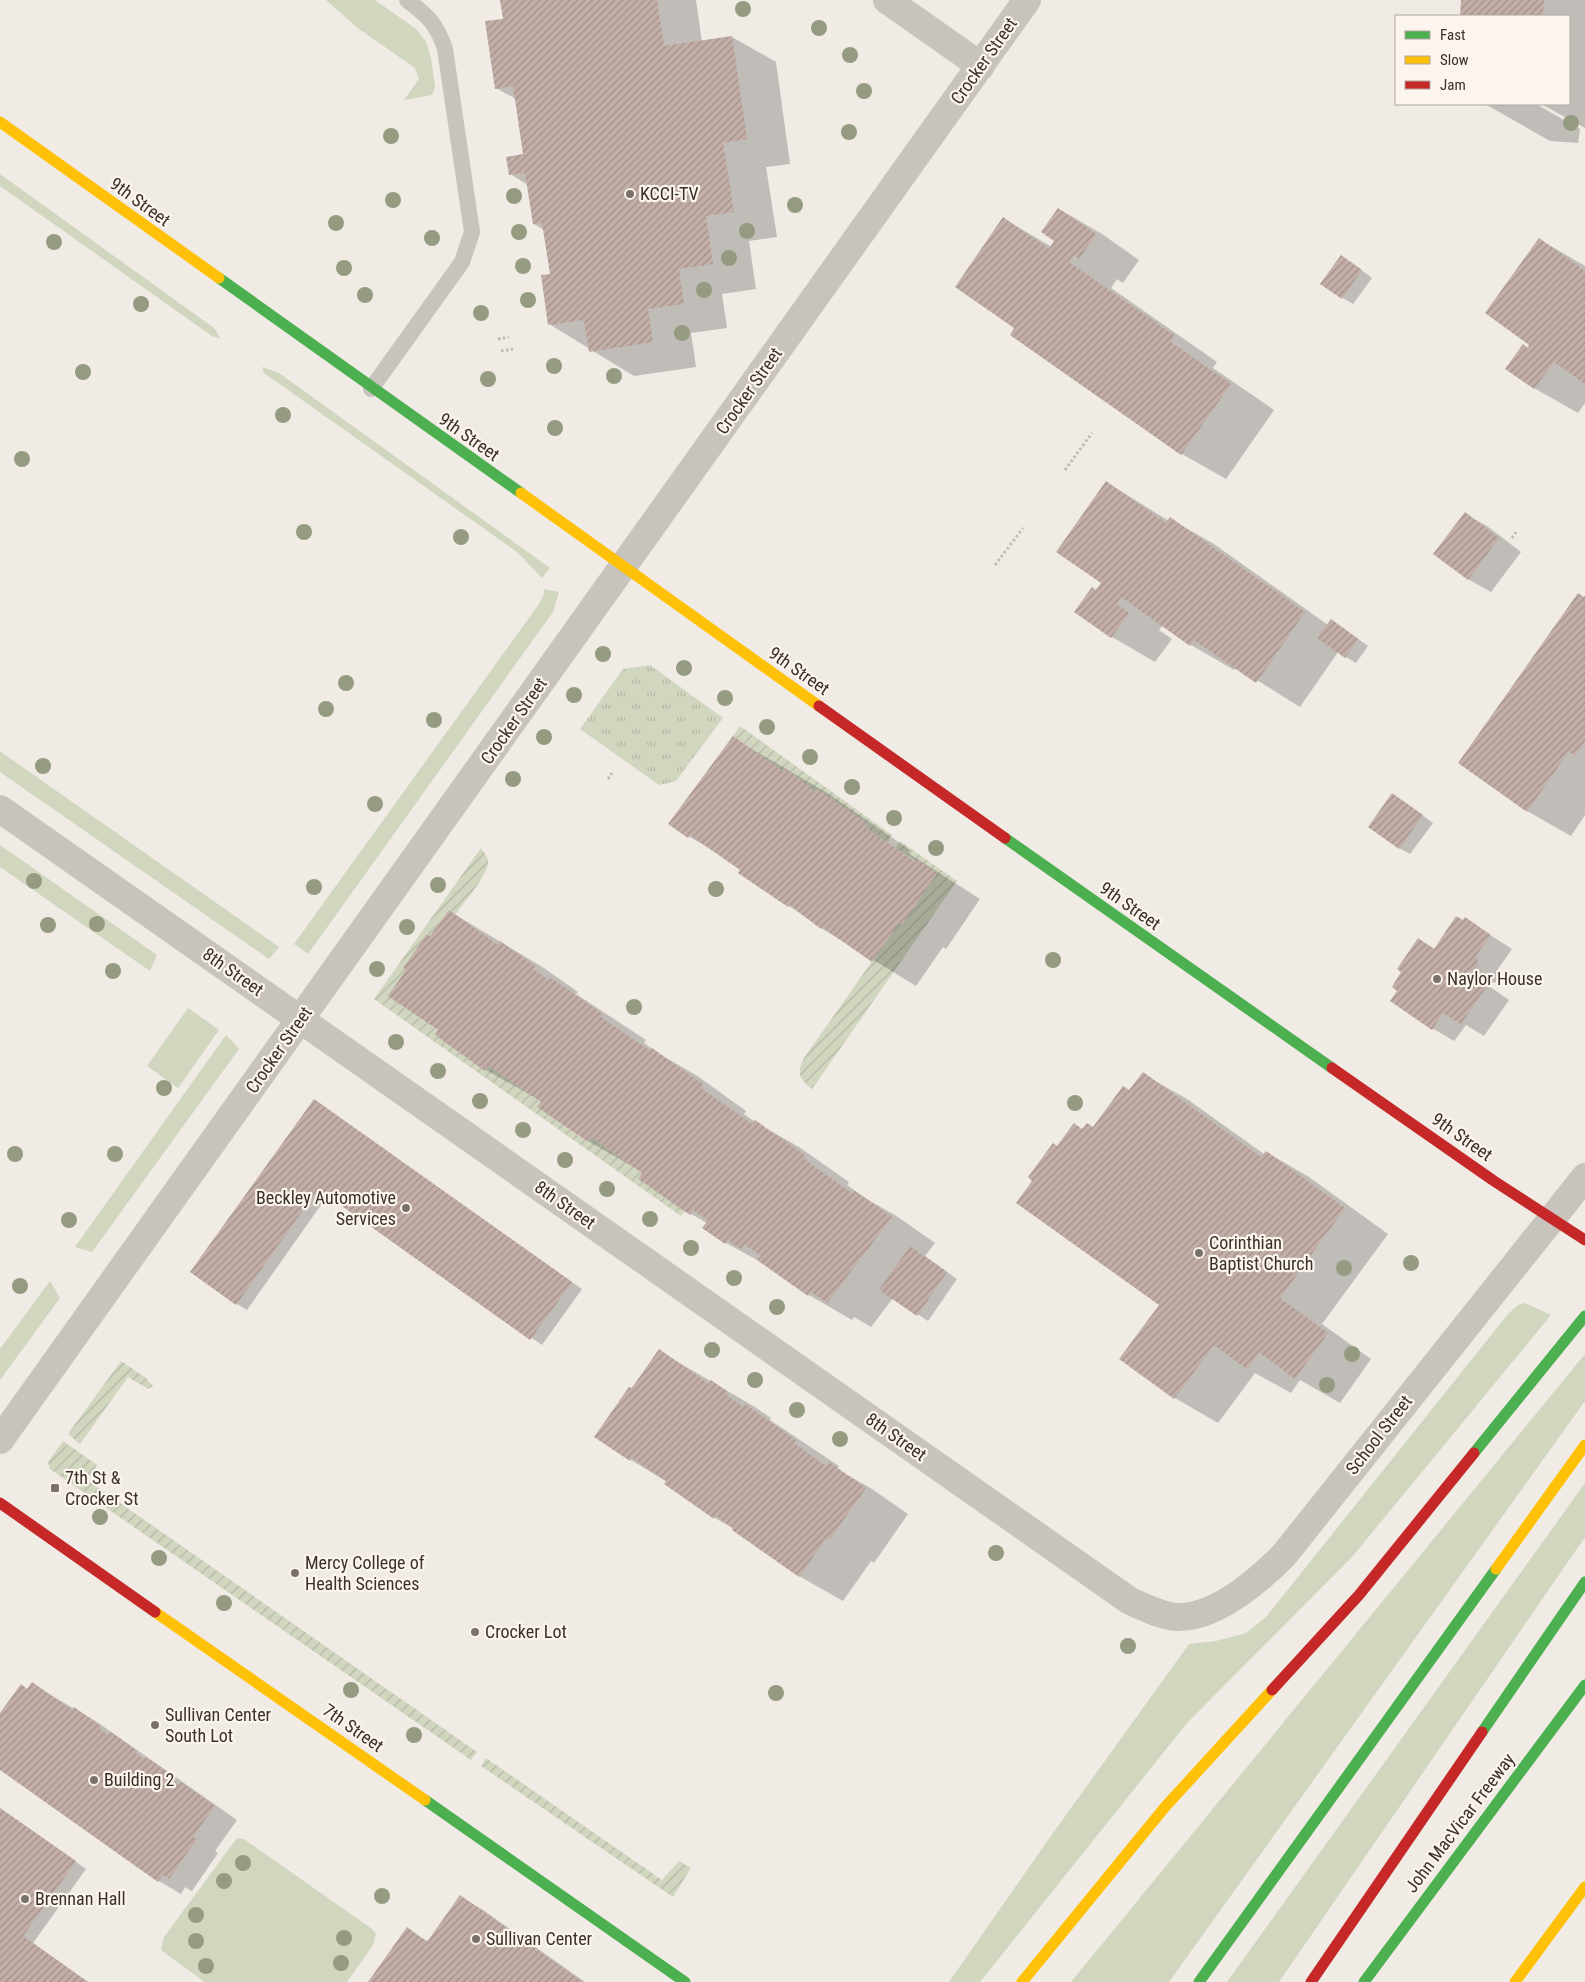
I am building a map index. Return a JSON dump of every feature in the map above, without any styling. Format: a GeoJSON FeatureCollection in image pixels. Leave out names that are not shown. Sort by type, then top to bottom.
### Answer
{"type":"FeatureCollection","features":[{"type":"Feature","properties":{"kind":"main road","name":"9th Street"},"geometry":{"type":"LineString","coordinates":[[0,122],[371,389],[1151,942],[1494,1181],[1585,1240]]}},
{"type":"Feature","properties":{"kind":"main road"},"geometry":{"type":"LineString","coordinates":[[1022,1982],[1165,1807],[1358,1595],[1585,1316]]}},
{"type":"Feature","properties":{"kind":"main road"},"geometry":{"type":"LineString","coordinates":[[1200,1982],[1585,1445]]}},
{"type":"Feature","properties":{"kind":"main road","name":"7th Street"},"geometry":{"type":"LineString","coordinates":[[0,1503],[686,1982]]}},
{"type":"Feature","properties":{"kind":"main road"},"geometry":{"type":"LineString","coordinates":[[1312,1982],[1585,1582]]}},
{"type":"Feature","properties":{"kind":"main road","name":"John MacVicar Freeway"},"geometry":{"type":"LineString","coordinates":[[1364,1982],[1585,1685]]}},
{"type":"Feature","properties":{"kind":"main road"},"geometry":{"type":"LineString","coordinates":[[1515,1982],[1585,1887]]}},
{"type":"Feature","properties":{"kind":"street"},"geometry":{"type":"LineString","coordinates":[[887,0],[981,66]]}},
{"type":"Feature","properties":{"kind":"street","name":"Crocker Street"},"geometry":{"type":"LineString","coordinates":[[0,1440],[1027,0]]}},
{"type":"Feature","properties":{"kind":"street","name":"8th Street"},"geometry":{"type":"LineString","coordinates":[[0,809],[1130,1600]]}},
{"type":"Feature","properties":{"kind":"street","name":"School Street"},"geometry":{"type":"LineString","coordinates":[[1130,1600],[1154,1612],[1177,1617],[1204,1612],[1230,1599],[1260,1580],[1284,1555],[1585,1177]]}},
{"type":"Feature","properties":{"kind":"lane"},"geometry":{"type":"LineString","coordinates":[[371,389],[462,262],[472,232],[445,49],[439,31],[429,18],[406,0]]}},
{"type":"Feature","properties":{"kind":"path"},"geometry":{"type":"LineString","coordinates":[[498,339],[509,337]]}},
{"type":"Feature","properties":{"kind":"path"},"geometry":{"type":"LineString","coordinates":[[501,351],[513,349]]}},
{"type":"Feature","properties":{"kind":"path"},"geometry":{"type":"LineString","coordinates":[[1065,470],[1092,433]]}},
{"type":"Feature","properties":{"kind":"path"},"geometry":{"type":"LineString","coordinates":[[995,566],[1023,528]]}},
{"type":"Feature","properties":{"kind":"path"},"geometry":{"type":"LineString","coordinates":[[1512,538],[1516,532]]}},
{"type":"Feature","properties":{"kind":"path"},"geometry":{"type":"LineString","coordinates":[[608,779],[612,773]]}},
{"type":"Feature","properties":{"kind":"green space"},"geometry":{"type":"Polygon","coordinates":[[[326,0],[375,0],[416,29],[426,42],[431,58],[435,87],[432,95],[404,100],[419,79],[415,68],[359,29],[326,0]]]}},
{"type":"Feature","properties":{"kind":"green space"},"geometry":{"type":"Polygon","coordinates":[[[0,174],[214,328],[221,339],[212,336],[0,186],[0,174]]]}},
{"type":"Feature","properties":{"kind":"green space"},"geometry":{"type":"Polygon","coordinates":[[[262,367],[279,373],[550,568],[542,578],[517,552],[264,373],[262,367]]]}},
{"type":"Feature","properties":{"kind":"green space"},"geometry":{"type":"Polygon","coordinates":[[[544,589],[559,592],[553,612],[308,954],[294,944],[539,604],[544,594],[544,589]]]}},
{"type":"Feature","properties":{"kind":"green space"},"geometry":{"type":"Polygon","coordinates":[[[650,665],[723,718],[676,781],[659,785],[580,729],[623,669],[650,665]]]}},
{"type":"Feature","properties":{"kind":"green space"},"geometry":{"type":"Polygon","coordinates":[[[740,726],[892,835],[887,842],[865,827],[867,824],[817,789],[815,792],[786,768],[783,771],[733,736],[740,726]]]}},
{"type":"Feature","properties":{"kind":"green space"},"geometry":{"type":"Polygon","coordinates":[[[0,752],[279,947],[269,959],[0,772],[0,752]]]}},
{"type":"Feature","properties":{"kind":"green space"},"geometry":{"type":"Polygon","coordinates":[[[900,841],[957,881],[812,1089],[804,1082],[800,1075],[800,1068],[804,1058],[899,923],[902,924],[937,873],[895,848],[900,841]]]}},
{"type":"Feature","properties":{"kind":"green space"},"geometry":{"type":"Polygon","coordinates":[[[0,845],[157,955],[150,971],[0,867],[0,845]]]}},
{"type":"Feature","properties":{"kind":"green space"},"geometry":{"type":"Polygon","coordinates":[[[481,848],[487,857],[488,863],[479,883],[455,915],[449,910],[430,936],[427,934],[403,968],[406,970],[389,996],[438,1030],[435,1035],[485,1070],[489,1066],[541,1102],[538,1107],[587,1142],[591,1137],[642,1173],[638,1179],[685,1211],[681,1216],[374,999],[481,848]]]}},
{"type":"Feature","properties":{"kind":"green space"},"geometry":{"type":"Polygon","coordinates":[[[188,1008],[219,1030],[178,1088],[147,1066],[188,1008]]]}},
{"type":"Feature","properties":{"kind":"green space"},"geometry":{"type":"Polygon","coordinates":[[[226,1035],[239,1049],[92,1252],[75,1247],[226,1035]]]}},
{"type":"Feature","properties":{"kind":"green space"},"geometry":{"type":"Polygon","coordinates":[[[50,1281],[60,1298],[0,1380],[0,1349],[50,1281]]]}},
{"type":"Feature","properties":{"kind":"green space"},"geometry":{"type":"Polygon","coordinates":[[[1525,1303],[1551,1315],[1352,1557],[1187,1723],[980,1982],[949,1982],[1189,1644],[1216,1641],[1246,1633],[1266,1617],[1508,1314],[1518,1305],[1525,1303]]]}},
{"type":"Feature","properties":{"kind":"green space"},"geometry":{"type":"Polygon","coordinates":[[[1585,1354],[1585,1401],[1169,1982],[1071,1982],[1585,1354]]]}},
{"type":"Feature","properties":{"kind":"green space"},"geometry":{"type":"Polygon","coordinates":[[[121,1361],[146,1378],[153,1386],[148,1389],[128,1377],[80,1444],[68,1434],[121,1361]]]}},
{"type":"Feature","properties":{"kind":"green space"},"geometry":{"type":"Polygon","coordinates":[[[63,1441],[97,1465],[87,1480],[477,1752],[471,1760],[50,1469],[48,1462],[63,1441]]]}},
{"type":"Feature","properties":{"kind":"green space"},"geometry":{"type":"Polygon","coordinates":[[[1585,1483],[1585,1537],[1279,1982],[1227,1982],[1585,1483]]]}},
{"type":"Feature","properties":{"kind":"green space"},"geometry":{"type":"Polygon","coordinates":[[[486,1758],[662,1880],[679,1861],[691,1868],[673,1897],[481,1766],[486,1758]]]}},
{"type":"Feature","properties":{"kind":"green space"},"geometry":{"type":"Polygon","coordinates":[[[237,1838],[244,1839],[372,1929],[376,1934],[373,1945],[347,1982],[205,1982],[162,1951],[164,1937],[237,1838]]]}},
{"type":"Feature","properties":{"kind":"building","name":"KCCI-TV"},"geometry":{"type":"Polygon","coordinates":[[[500,0],[657,0],[664,46],[732,36],[747,139],[723,143],[734,212],[706,216],[713,264],[679,269],[684,304],[648,309],[653,342],[589,352],[584,320],[548,325],[541,275],[550,274],[542,223],[533,224],[525,173],[509,175],[506,157],[523,154],[513,86],[495,89],[485,21],[503,19],[500,0]]]}},
{"type":"Feature","properties":{"kind":"building"},"geometry":{"type":"Polygon","coordinates":[[[1461,0],[1544,0],[1543,15],[1460,15],[1461,0]]]}},
{"type":"Feature","properties":{"kind":"building"},"geometry":{"type":"Polygon","coordinates":[[[1058,208],[1096,234],[1079,259],[1074,255],[1069,262],[1175,336],[1171,342],[1231,384],[1181,455],[1010,335],[1014,328],[955,287],[1003,217],[1049,249],[1054,241],[1041,232],[1058,208]]]}},
{"type":"Feature","properties":{"kind":"building"},"geometry":{"type":"Polygon","coordinates":[[[1539,238],[1585,271],[1585,384],[1554,362],[1534,389],[1505,369],[1523,344],[1528,348],[1529,345],[1485,313],[1539,238]]]}},
{"type":"Feature","properties":{"kind":"building"},"geometry":{"type":"Polygon","coordinates":[[[1341,255],[1362,270],[1342,299],[1320,284],[1341,255]]]}},
{"type":"Feature","properties":{"kind":"building"},"geometry":{"type":"Polygon","coordinates":[[[1106,481],[1166,523],[1170,517],[1305,612],[1256,683],[1194,640],[1190,646],[1121,597],[1117,604],[1129,613],[1111,638],[1074,612],[1092,587],[1096,590],[1101,583],[1056,552],[1106,481]]]}},
{"type":"Feature","properties":{"kind":"building"},"geometry":{"type":"Polygon","coordinates":[[[1465,512],[1499,538],[1468,580],[1433,554],[1465,512]]]}},
{"type":"Feature","properties":{"kind":"building"},"geometry":{"type":"Polygon","coordinates":[[[1578,593],[1584,597],[1585,595],[1585,742],[1575,756],[1569,751],[1527,812],[1458,763],[1578,593]]]}},
{"type":"Feature","properties":{"kind":"building"},"geometry":{"type":"Polygon","coordinates":[[[1331,619],[1358,639],[1345,658],[1317,638],[1331,619]]]}},
{"type":"Feature","properties":{"kind":"building"},"geometry":{"type":"Polygon","coordinates":[[[733,736],[783,771],[786,768],[815,792],[817,789],[868,824],[865,827],[915,862],[917,859],[937,873],[902,925],[899,923],[872,962],[822,927],[821,929],[790,905],[788,907],[738,873],[740,870],[690,835],[688,838],[668,824],[733,736]]]}},
{"type":"Feature","properties":{"kind":"building"},"geometry":{"type":"Polygon","coordinates":[[[1392,793],[1423,815],[1399,849],[1368,827],[1392,793]]]}},
{"type":"Feature","properties":{"kind":"building"},"geometry":{"type":"Polygon","coordinates":[[[449,910],[498,945],[500,941],[535,966],[533,969],[549,980],[551,978],[603,1014],[601,1017],[650,1051],[652,1048],[704,1085],[701,1088],[752,1124],[755,1120],[806,1156],[804,1159],[853,1194],[855,1191],[892,1217],[827,1303],[811,1292],[808,1296],[757,1260],[761,1256],[744,1244],[741,1249],[728,1240],[725,1244],[702,1228],[708,1220],[693,1210],[690,1215],[638,1179],[642,1173],[591,1137],[588,1142],[537,1107],[541,1102],[489,1066],[485,1071],[435,1035],[438,1030],[388,996],[406,970],[403,968],[427,934],[430,936],[449,910]]]}},
{"type":"Feature","properties":{"kind":"building","name":"Naylor House"},"geometry":{"type":"Polygon","coordinates":[[[1456,916],[1463,920],[1465,917],[1491,935],[1476,956],[1478,964],[1475,970],[1466,971],[1487,986],[1461,1024],[1443,1013],[1432,1030],[1390,1001],[1397,991],[1392,987],[1401,972],[1397,969],[1418,938],[1434,949],[1456,916]]]}},
{"type":"Feature","properties":{"kind":"building","name":"Corinthian Baptist Church"},"geometry":{"type":"Polygon","coordinates":[[[1143,1072],[1261,1157],[1266,1151],[1345,1208],[1280,1298],[1328,1333],[1295,1379],[1259,1352],[1247,1369],[1214,1345],[1174,1399],[1119,1359],[1159,1305],[1016,1203],[1032,1181],[1028,1177],[1053,1143],[1057,1146],[1074,1123],[1082,1129],[1087,1123],[1093,1127],[1123,1086],[1129,1090],[1143,1072]]]}},
{"type":"Feature","properties":{"kind":"building","name":"Beckley Automotive Services"},"geometry":{"type":"Polygon","coordinates":[[[314,1099],[572,1282],[530,1340],[318,1189],[236,1305],[190,1272],[314,1099]]]}},
{"type":"Feature","properties":{"kind":"building"},"geometry":{"type":"Polygon","coordinates":[[[910,1246],[947,1272],[917,1316],[879,1290],[910,1246]]]}},
{"type":"Feature","properties":{"kind":"building"},"geometry":{"type":"Polygon","coordinates":[[[659,1349],[709,1384],[711,1380],[728,1392],[726,1395],[743,1407],[745,1404],[796,1440],[794,1443],[826,1466],[829,1462],[866,1488],[830,1539],[827,1537],[799,1577],[732,1530],[733,1528],[716,1516],[714,1519],[664,1484],[666,1481],[632,1458],[630,1461],[594,1437],[629,1387],[632,1388],[659,1349]]]}},
{"type":"Feature","properties":{"kind":"building","name":"Building 2"},"geometry":{"type":"Polygon","coordinates":[[[32,1682],[72,1710],[74,1707],[101,1726],[99,1728],[108,1735],[111,1732],[137,1751],[136,1753],[144,1759],[146,1757],[172,1775],[170,1778],[179,1785],[181,1782],[215,1806],[193,1837],[197,1839],[169,1879],[163,1875],[158,1882],[0,1770],[0,1713],[21,1684],[27,1689],[32,1682]]]}},
{"type":"Feature","properties":{"kind":"building","name":"Brennan Hall"},"geometry":{"type":"Polygon","coordinates":[[[0,1808],[76,1861],[23,1936],[88,1982],[0,1982],[0,1808]]]}},
{"type":"Feature","properties":{"kind":"building","name":"Sullivan Center"},"geometry":{"type":"Polygon","coordinates":[[[460,1895],[583,1982],[368,1982],[407,1927],[427,1942],[460,1895]]]}},
{"type":"Feature","properties":{"kind":"traffic: fast"},"geometry":{"type":"LineString","coordinates":[[219,278],[521,493]]}},
{"type":"Feature","properties":{"kind":"traffic: fast"},"geometry":{"type":"LineString","coordinates":[[1005,838],[1332,1068]]}},
{"type":"Feature","properties":{"kind":"traffic: fast"},"geometry":{"type":"LineString","coordinates":[[1474,1453],[1585,1316]]}},
{"type":"Feature","properties":{"kind":"traffic: fast"},"geometry":{"type":"LineString","coordinates":[[1199,1982],[1496,1569]]}},
{"type":"Feature","properties":{"kind":"traffic: fast"},"geometry":{"type":"LineString","coordinates":[[1482,1732],[1585,1582]]}},
{"type":"Feature","properties":{"kind":"traffic: fast"},"geometry":{"type":"LineString","coordinates":[[1364,1982],[1585,1685]]}},
{"type":"Feature","properties":{"kind":"traffic: fast"},"geometry":{"type":"LineString","coordinates":[[425,1800],[685,1982]]}},
{"type":"Feature","properties":{"kind":"traffic: slow"},"geometry":{"type":"LineString","coordinates":[[0,122],[219,278]]}},
{"type":"Feature","properties":{"kind":"traffic: slow"},"geometry":{"type":"LineString","coordinates":[[521,493],[819,706]]}},
{"type":"Feature","properties":{"kind":"traffic: slow"},"geometry":{"type":"LineString","coordinates":[[1496,1569],[1585,1445]]}},
{"type":"Feature","properties":{"kind":"traffic: slow"},"geometry":{"type":"LineString","coordinates":[[155,1612],[425,1800]]}},
{"type":"Feature","properties":{"kind":"traffic: slow"},"geometry":{"type":"LineString","coordinates":[[1022,1982],[1165,1807],[1272,1690]]}},
{"type":"Feature","properties":{"kind":"traffic: slow"},"geometry":{"type":"LineString","coordinates":[[1515,1982],[1585,1887]]}},
{"type":"Feature","properties":{"kind":"traffic: jam"},"geometry":{"type":"LineString","coordinates":[[819,706],[1005,838]]}},
{"type":"Feature","properties":{"kind":"traffic: jam"},"geometry":{"type":"LineString","coordinates":[[1332,1068],[1494,1181],[1585,1240]]}},
{"type":"Feature","properties":{"kind":"traffic: jam"},"geometry":{"type":"LineString","coordinates":[[1272,1690],[1359,1595],[1474,1453]]}},
{"type":"Feature","properties":{"kind":"traffic: jam"},"geometry":{"type":"LineString","coordinates":[[0,1503],[155,1612]]}},
{"type":"Feature","properties":{"kind":"traffic: jam"},"geometry":{"type":"LineString","coordinates":[[1311,1982],[1482,1732]]}},
{"type":"Feature","properties":{"kind":"place","name":"KCCI-TV"},"geometry":{"type":"Point","coordinates":[630,194]}},
{"type":"Feature","properties":{"kind":"place","name":"Naylor House"},"geometry":{"type":"Point","coordinates":[1437,979]}},
{"type":"Feature","properties":{"kind":"place","name":"Beckley Automotive Services"},"geometry":{"type":"Point","coordinates":[406,1208]}},
{"type":"Feature","properties":{"kind":"place","name":"Corinthian Baptist Church"},"geometry":{"type":"Point","coordinates":[1199,1253]}},
{"type":"Feature","properties":{"kind":"place","name":"7th St & Crocker St"},"geometry":{"type":"Point","coordinates":[55,1488]}},
{"type":"Feature","properties":{"kind":"place","name":"Mercy College of Health Sciences"},"geometry":{"type":"Point","coordinates":[295,1573]}},
{"type":"Feature","properties":{"kind":"place","name":"Crocker Lot"},"geometry":{"type":"Point","coordinates":[475,1632]}},
{"type":"Feature","properties":{"kind":"place","name":"Sullivan Center South Lot"},"geometry":{"type":"Point","coordinates":[155,1725]}},
{"type":"Feature","properties":{"kind":"place","name":"Building 2"},"geometry":{"type":"Point","coordinates":[94,1780]}},
{"type":"Feature","properties":{"kind":"place","name":"Brennan Hall"},"geometry":{"type":"Point","coordinates":[25,1899]}},
{"type":"Feature","properties":{"kind":"place","name":"Sullivan Center"},"geometry":{"type":"Point","coordinates":[476,1939]}}]}
